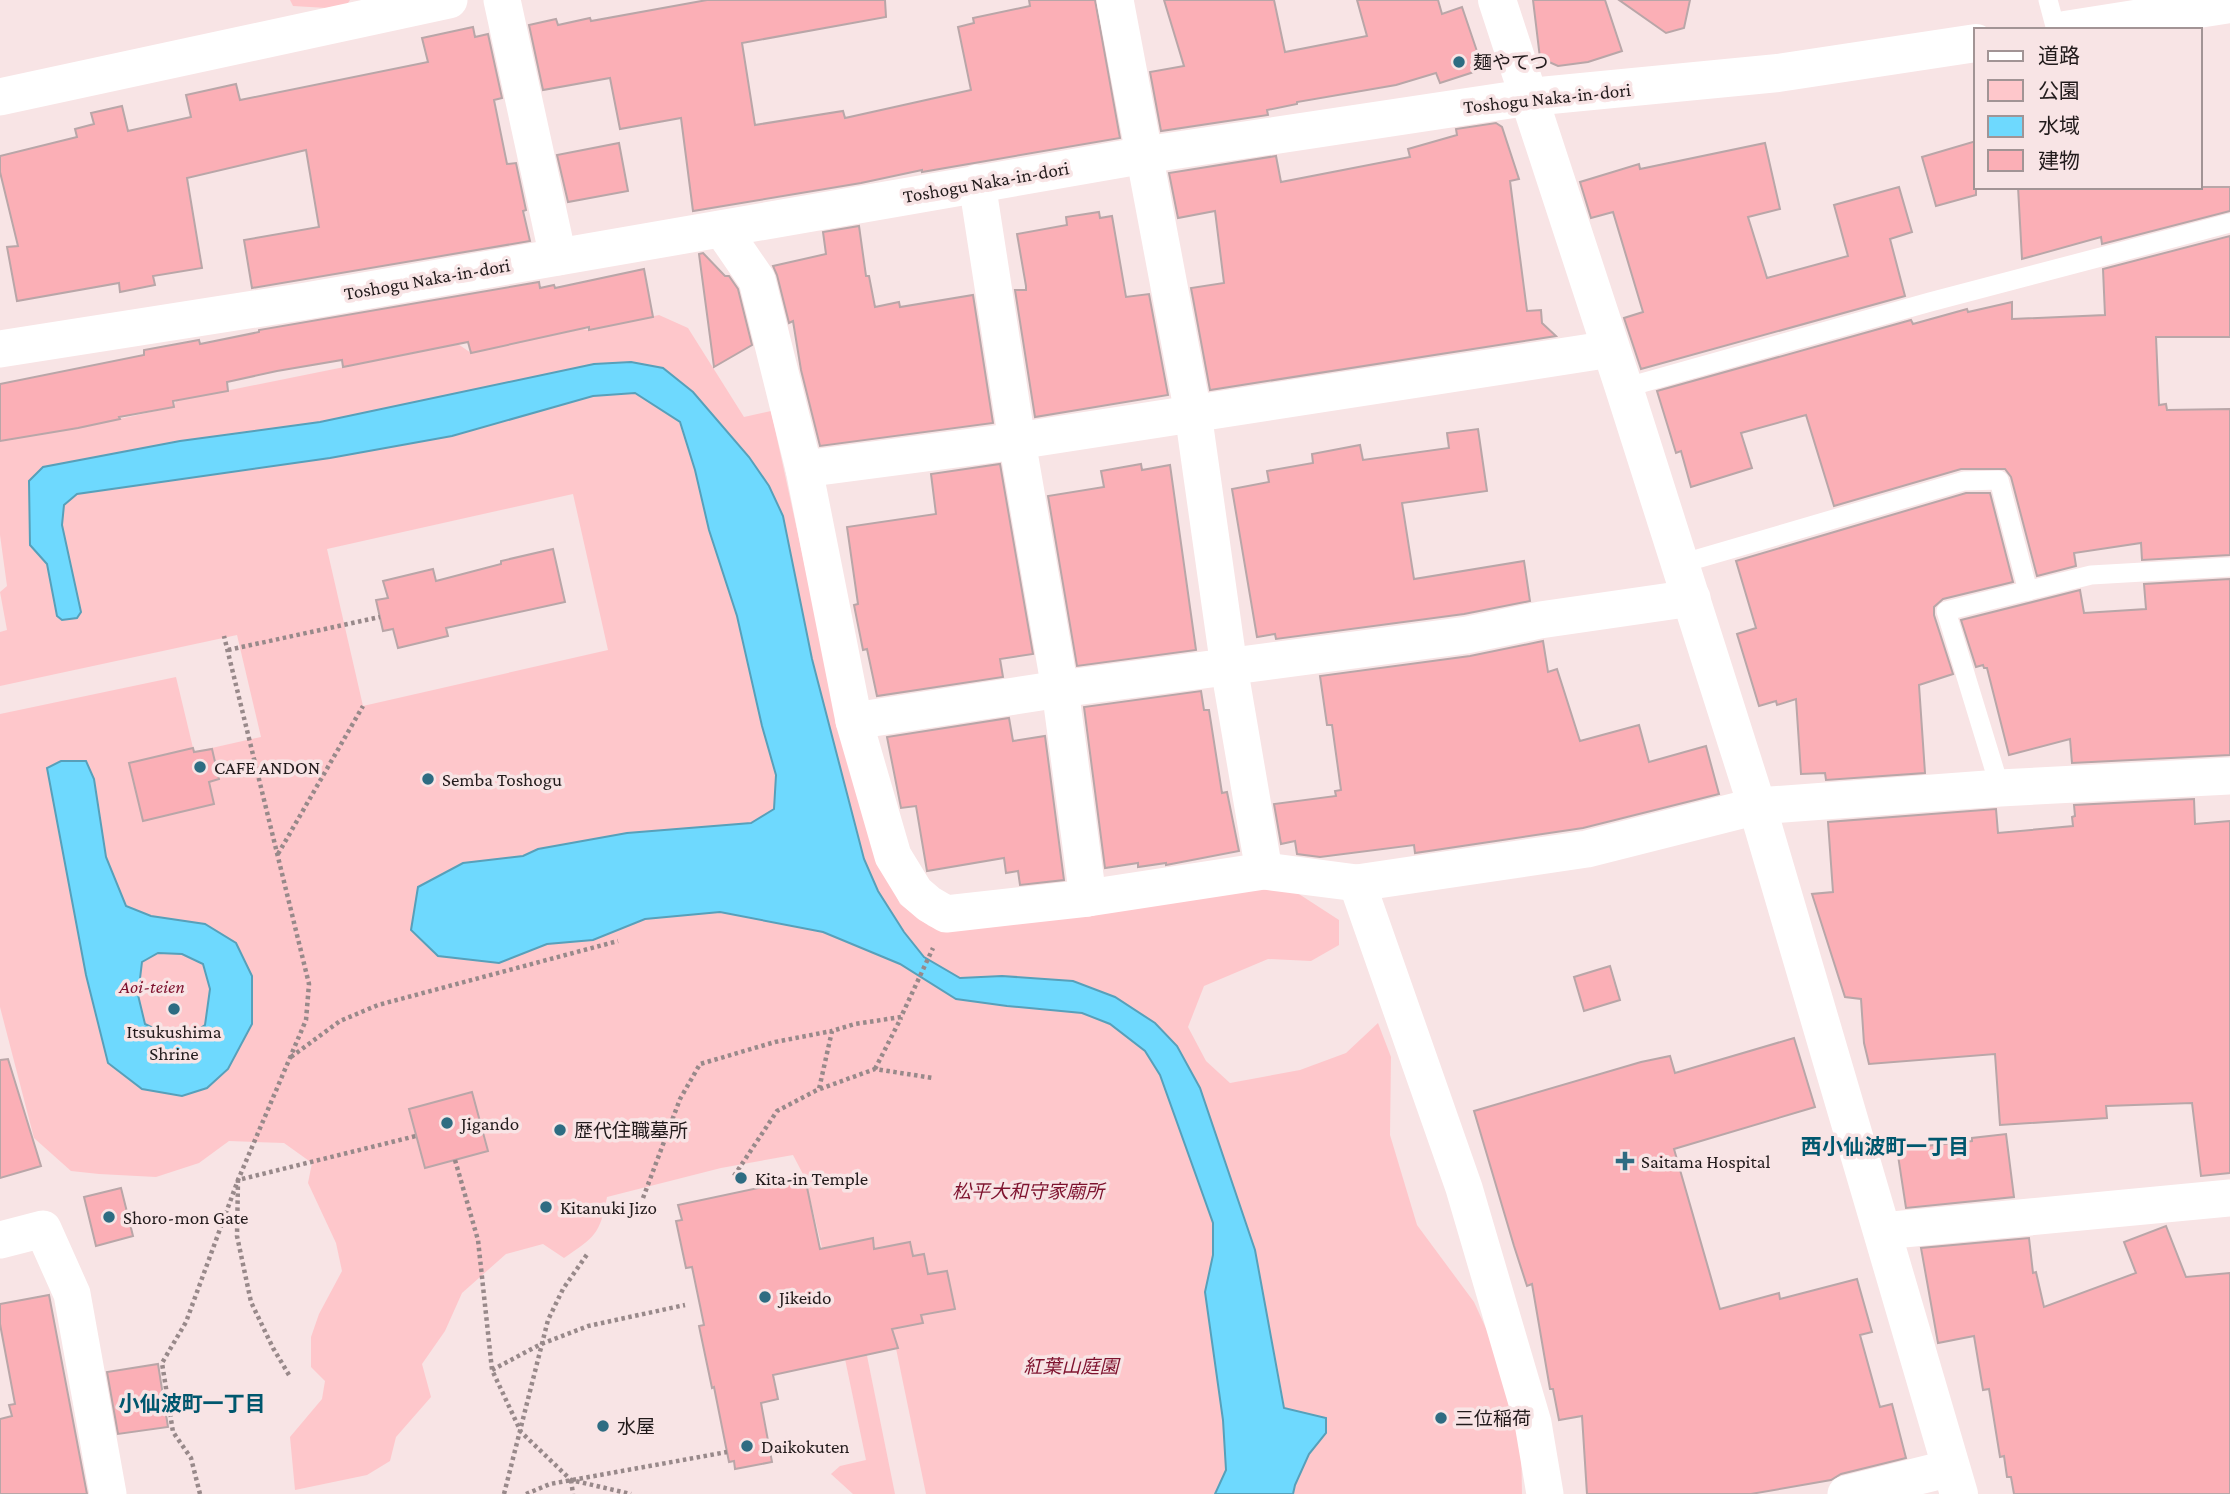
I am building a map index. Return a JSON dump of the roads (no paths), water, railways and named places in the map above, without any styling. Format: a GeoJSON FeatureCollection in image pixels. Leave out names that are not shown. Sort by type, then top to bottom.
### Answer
{"type":"FeatureCollection","features":[{"type":"Feature","properties":{"kind":"street"},"geometry":{"type":"LineString","coordinates":[[0,97],[449,0]]}},
{"type":"Feature","properties":{"kind":"street"},"geometry":{"type":"LineString","coordinates":[[502,0],[558,257]]}},
{"type":"Feature","properties":{"kind":"street"},"geometry":{"type":"LineString","coordinates":[[1115,0],[1193,413],[1229,667],[1264,872]]}},
{"type":"Feature","properties":{"kind":"street"},"geometry":{"type":"LineString","coordinates":[[1497,0],[1757,806],[1955,1481],[1846,1494]]}},
{"type":"Feature","properties":{"kind":"street"},"geometry":{"type":"LineString","coordinates":[[2078,28],[2230,4]]}},
{"type":"Feature","properties":{"kind":"street","name":"Toshogu Naka-in-dori"},"geometry":{"type":"LineString","coordinates":[[0,349],[306,301],[1145,155],[1530,97],[1778,73],[1974,43]]}},
{"type":"Feature","properties":{"kind":"street"},"geometry":{"type":"LineString","coordinates":[[977,183],[1017,441],[1060,689],[1088,898]]}},
{"type":"Feature","properties":{"kind":"street"},"geometry":{"type":"LineString","coordinates":[[722,229],[757,280],[804,469],[854,721],[893,856],[915,892],[946,914],[1088,898],[1264,872],[1357,883],[1587,849],[1757,806],[2000,788],[2230,776]]}},
{"type":"Feature","properties":{"kind":"street"},"geometry":{"type":"LineString","coordinates":[[804,469],[1017,441],[1611,349]]}},
{"type":"Feature","properties":{"kind":"street"},"geometry":{"type":"LineString","coordinates":[[854,721],[1060,689],[1467,635],[1540,620],[1686,581]]}},
{"type":"Feature","properties":{"kind":"street"},"geometry":{"type":"LineString","coordinates":[[1357,883],[1464,1188],[1532,1423],[1545,1494]]}},
{"type":"Feature","properties":{"kind":"street"},"geometry":{"type":"LineString","coordinates":[[1882,1231],[2230,1198]]}},
{"type":"Feature","properties":{"kind":"street"},"geometry":{"type":"LineString","coordinates":[[0,1240],[43,1229],[72,1294],[108,1494]]}},
{"type":"Feature","properties":{"kind":"lane"},"geometry":{"type":"LineString","coordinates":[[2048,0],[2055,28]]}},
{"type":"Feature","properties":{"kind":"lane"},"geometry":{"type":"LineString","coordinates":[[1624,388],[1930,302],[2230,223]]}},
{"type":"Feature","properties":{"kind":"lane"},"geometry":{"type":"LineString","coordinates":[[1686,581],[1964,481],[2000,480],[2028,591]]}},
{"type":"Feature","properties":{"kind":"lane"},"geometry":{"type":"LineString","coordinates":[[2000,788],[1946,611],[2091,575],[2230,567]]}},
{"type":"Feature","properties":{"kind":"water"},"geometry":{"type":"Polygon","coordinates":[[[631,362],[663,368],[693,392],[749,457],[769,486],[783,516],[812,659],[864,859],[878,891],[904,932],[924,957],[960,978],[1002,976],[1073,981],[1115,997],[1155,1023],[1177,1046],[1200,1088],[1255,1250],[1284,1408],[1326,1418],[1326,1433],[1309,1454],[1293,1494],[1215,1494],[1226,1470],[1223,1420],[1205,1292],[1213,1255],[1213,1223],[1160,1075],[1145,1051],[1110,1024],[1082,1013],[956,999],[900,964],[823,932],[720,912],[645,919],[593,940],[547,944],[499,963],[438,956],[411,930],[418,887],[463,863],[523,856],[538,849],[627,833],[751,823],[774,809],[776,775],[737,616],[709,530],[680,422],[635,393],[593,396],[452,436],[330,458],[77,494],[64,505],[62,525],[81,612],[77,618],[62,620],[57,616],[47,564],[30,545],[29,481],[43,467],[180,441],[320,422],[594,364],[631,362]]]}},
{"type":"Feature","properties":{"kind":"water"},"geometry":{"type":"Polygon","coordinates":[[[61,761],[86,761],[94,779],[106,857],[126,906],[151,916],[205,924],[236,943],[252,976],[252,1024],[228,1069],[207,1088],[182,1096],[142,1089],[108,1063],[86,975],[47,768],[61,761]],[[158,953],[142,962],[138,995],[145,1024],[175,1035],[189,1034],[205,1025],[210,989],[203,964],[182,954],[158,953]]]}},
{"type":"Feature","properties":{"kind":"place","name":"麺やてつ"},"geometry":{"type":"Point","coordinates":[1459,62]}},
{"type":"Feature","properties":{"kind":"place","name":"CAFE ANDON"},"geometry":{"type":"Point","coordinates":[200,767]}},
{"type":"Feature","properties":{"kind":"place","name":"Semba Toshogu"},"geometry":{"type":"Point","coordinates":[428,779]}},
{"type":"Feature","properties":{"kind":"place","name":"Itsukushima Shrine"},"geometry":{"type":"Point","coordinates":[174,1009]}},
{"type":"Feature","properties":{"kind":"place","name":"Jigando"},"geometry":{"type":"Point","coordinates":[447,1123]}},
{"type":"Feature","properties":{"kind":"place","name":"歴代住職墓所"},"geometry":{"type":"Point","coordinates":[560,1130]}},
{"type":"Feature","properties":{"kind":"place","name":"Saitama Hospital"},"geometry":{"type":"Point","coordinates":[1625,1161]}},
{"type":"Feature","properties":{"kind":"place","name":"Kita-in Temple"},"geometry":{"type":"Point","coordinates":[741,1178]}},
{"type":"Feature","properties":{"kind":"place","name":"Kitanuki Jizo"},"geometry":{"type":"Point","coordinates":[546,1207]}},
{"type":"Feature","properties":{"kind":"place","name":"Shoro-mon Gate"},"geometry":{"type":"Point","coordinates":[109,1217]}},
{"type":"Feature","properties":{"kind":"place","name":"Jikeido"},"geometry":{"type":"Point","coordinates":[765,1297]}},
{"type":"Feature","properties":{"kind":"place","name":"三位稲荷"},"geometry":{"type":"Point","coordinates":[1441,1418]}},
{"type":"Feature","properties":{"kind":"place","name":"水屋"},"geometry":{"type":"Point","coordinates":[603,1426]}},
{"type":"Feature","properties":{"kind":"place","name":"Daikokuten"},"geometry":{"type":"Point","coordinates":[747,1446]}},
{"type":"Feature","properties":{"kind":"district","name":"西小仙波町一丁目"},"geometry":{"type":"Point","coordinates":[1885,1147]}},
{"type":"Feature","properties":{"kind":"district","name":"小仙波町一丁目"},"geometry":{"type":"Point","coordinates":[192,1404]}},
{"type":"Feature","properties":{"kind":"park label","name":"Aoi-teien"},"geometry":{"type":"Point","coordinates":[152,986]}},
{"type":"Feature","properties":{"kind":"park label","name":"松平大和守家廟所"},"geometry":{"type":"Point","coordinates":[1028,1191]}},
{"type":"Feature","properties":{"kind":"park label","name":"紅葉山庭園"},"geometry":{"type":"Point","coordinates":[1071,1366]}}]}
